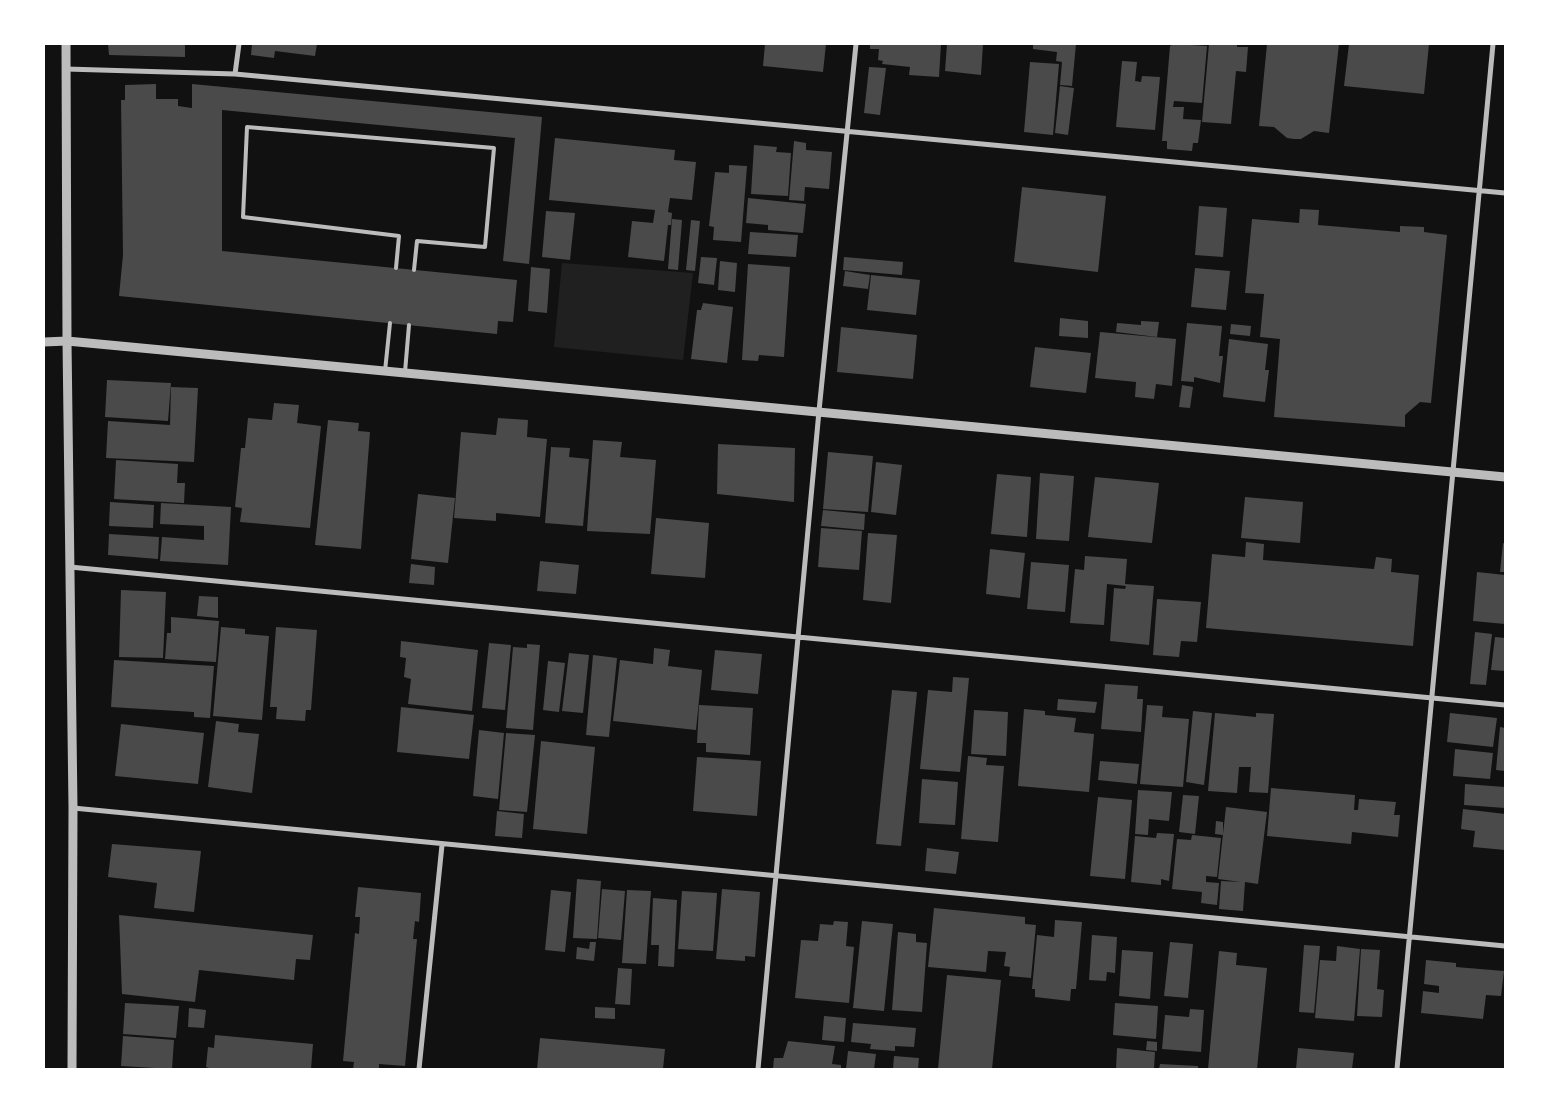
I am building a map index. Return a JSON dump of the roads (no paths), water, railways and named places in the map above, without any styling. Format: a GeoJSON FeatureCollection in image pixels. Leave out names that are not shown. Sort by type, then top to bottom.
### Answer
{"type":"FeatureCollection","features":[{"type":"Feature","properties":{"kind":"street"},"geometry":{"type":"LineString","coordinates":[[66,44],[67,341],[73,808],[72,1069]]}},
{"type":"Feature","properties":{"kind":"street"},"geometry":{"type":"LineString","coordinates":[[235,74],[239,44]]}},
{"type":"Feature","properties":{"kind":"street"},"geometry":{"type":"LineString","coordinates":[[758,1069],[775,877],[800,637],[819,411],[856,44]]}},
{"type":"Feature","properties":{"kind":"street"},"geometry":{"type":"LineString","coordinates":[[1397,1069],[1430,698],[1493,44]]}},
{"type":"Feature","properties":{"kind":"street"},"geometry":{"type":"LineString","coordinates":[[66,69],[235,74],[1505,193]]}},
{"type":"Feature","properties":{"kind":"street"},"geometry":{"type":"LineString","coordinates":[[44,342],[67,341],[405,372],[1505,477]]}},
{"type":"Feature","properties":{"kind":"street"},"geometry":{"type":"LineString","coordinates":[[70,566],[1505,705]]}},
{"type":"Feature","properties":{"kind":"street"},"geometry":{"type":"LineString","coordinates":[[73,808],[1505,946]]}},
{"type":"Feature","properties":{"kind":"street"},"geometry":{"type":"LineString","coordinates":[[419,1069],[442,845]]}},
{"type":"Feature","properties":{"kind":"lane"},"geometry":{"type":"LineString","coordinates":[[396,268],[399,236],[243,217],[247,127],[494,148],[485,247],[417,241],[414,270]]}},
{"type":"Feature","properties":{"kind":"lane"},"geometry":{"type":"LineString","coordinates":[[385,371],[390,323]]}},
{"type":"Feature","properties":{"kind":"lane"},"geometry":{"type":"LineString","coordinates":[[405,372],[409,325]]}}]}
